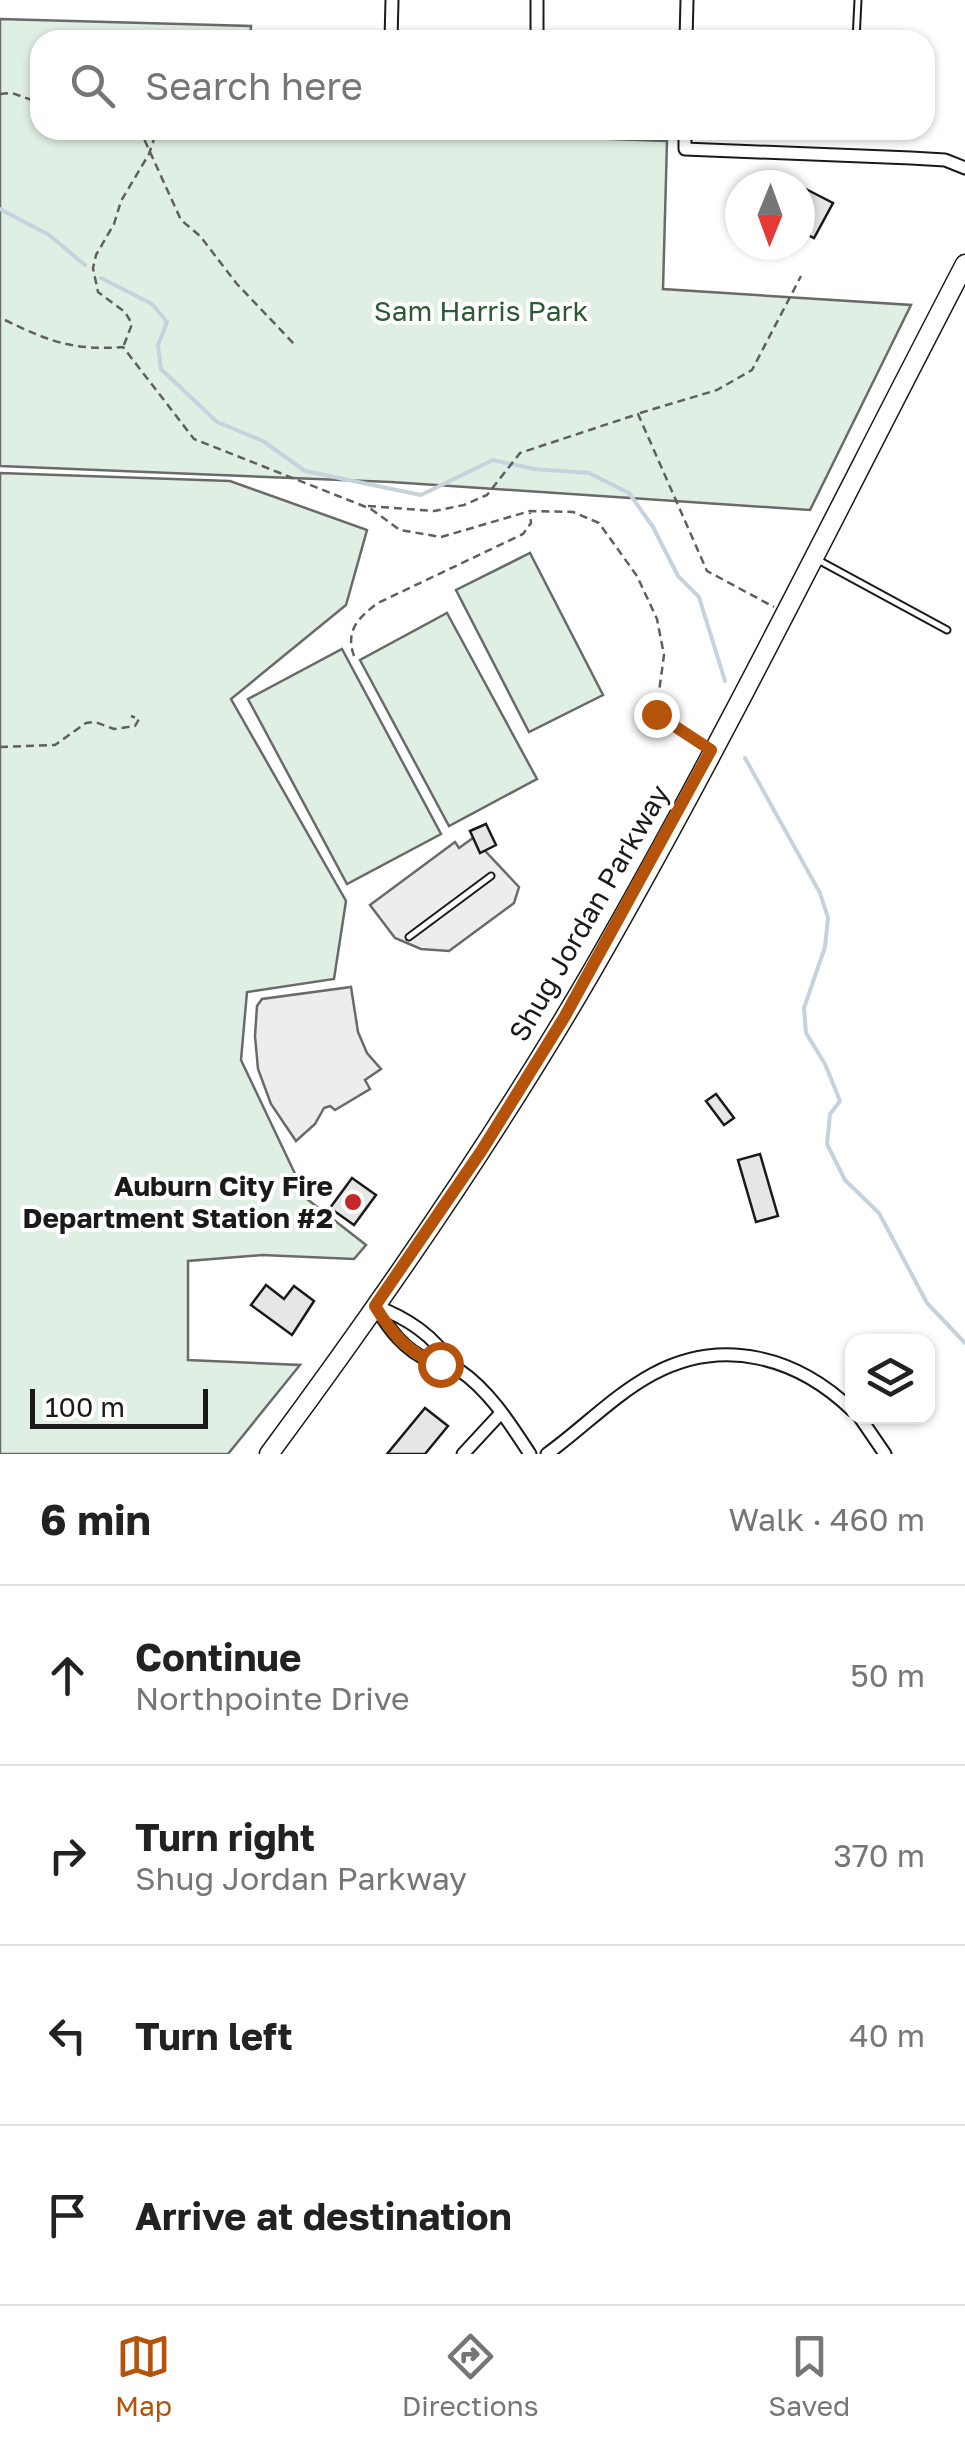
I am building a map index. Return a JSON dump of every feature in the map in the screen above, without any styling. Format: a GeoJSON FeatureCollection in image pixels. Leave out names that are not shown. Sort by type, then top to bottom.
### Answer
{"type":"FeatureCollection","features":[{"type":"Feature","properties":{"kind":"main road","name":"Shug Jordan Parkway"},"geometry":{"type":"LineString","coordinates":[[268,1454],[482,1150],[565,1016],[711,750],[965,264]]}},
{"type":"Feature","properties":{"kind":"street"},"geometry":{"type":"LineString","coordinates":[[391,30],[392,0]]}},
{"type":"Feature","properties":{"kind":"street"},"geometry":{"type":"LineString","coordinates":[[537,0],[537,30]]}},
{"type":"Feature","properties":{"kind":"street"},"geometry":{"type":"LineString","coordinates":[[686,30],[687,0]]}},
{"type":"Feature","properties":{"kind":"street"},"geometry":{"type":"LineString","coordinates":[[685,140],[685,149],[946,160],[965,168]]}},
{"type":"Feature","properties":{"kind":"street"},"geometry":{"type":"LineString","coordinates":[[375,1306],[400,1341],[430,1361],[451,1365]]}},
{"type":"Feature","properties":{"kind":"street"},"geometry":{"type":"LineString","coordinates":[[375,1306],[405,1319],[441,1349],[451,1365],[482,1390],[530,1454]]}},
{"type":"Feature","properties":{"kind":"street"},"geometry":{"type":"LineString","coordinates":[[548,1454],[609,1404],[657,1372],[713,1357],[782,1362],[828,1386],[845,1403]]}},
{"type":"Feature","properties":{"kind":"street"},"geometry":{"type":"LineString","coordinates":[[463,1454],[502,1414]]}},
{"type":"Feature","properties":{"kind":"street"},"geometry":{"type":"LineString","coordinates":[[864,1424],[885,1454]]}},
{"type":"Feature","properties":{"kind":"lane"},"geometry":{"type":"LineString","coordinates":[[856,30],[858,0]]}},
{"type":"Feature","properties":{"kind":"lane"},"geometry":{"type":"LineString","coordinates":[[813,557],[947,630]]}},
{"type":"Feature","properties":{"kind":"lane"},"geometry":{"type":"LineString","coordinates":[[409,937],[491,876]]}},
{"type":"Feature","properties":{"kind":"path"},"geometry":{"type":"LineString","coordinates":[[0,94],[30,100]]}},
{"type":"Feature","properties":{"kind":"path"},"geometry":{"type":"LineString","coordinates":[[141,140],[181,220],[200,236],[237,284],[296,346]]}},
{"type":"Feature","properties":{"kind":"path"},"geometry":{"type":"LineString","coordinates":[[123,347],[132,324],[125,312],[98,292],[93,268],[121,201],[154,140]]}},
{"type":"Feature","properties":{"kind":"path"},"geometry":{"type":"LineString","coordinates":[[362,506],[434,510],[464,506],[487,495],[520,453],[730,386],[752,370],[801,276]]}},
{"type":"Feature","properties":{"kind":"path"},"geometry":{"type":"LineString","coordinates":[[5,320],[54,344],[90,350],[123,347]]}},
{"type":"Feature","properties":{"kind":"path"},"geometry":{"type":"LineString","coordinates":[[123,347],[194,439],[362,506],[400,530],[441,538],[530,511],[573,512],[600,523],[637,576],[658,619],[664,656],[656,714],[711,750]]}},
{"type":"Feature","properties":{"kind":"path"},"geometry":{"type":"LineString","coordinates":[[638,414],[707,571],[784,612]]}},
{"type":"Feature","properties":{"kind":"path"},"geometry":{"type":"LineString","coordinates":[[354,656],[350,644],[357,619],[378,603],[523,534],[531,523],[530,511]]}},
{"type":"Feature","properties":{"kind":"path"},"geometry":{"type":"LineString","coordinates":[[0,747],[56,745],[86,723],[114,729],[136,726],[139,719],[132,716]]}},
{"type":"Feature","properties":{"kind":"green space","name":"Sam Harris Park"},"geometry":{"type":"Polygon","coordinates":[[[0,19],[251,26],[251,30],[30,30],[30,140],[667,141],[663,289],[911,305],[810,510],[391,482],[0,466],[0,19]]]}},
{"type":"Feature","properties":{"kind":"green space"},"geometry":{"type":"Polygon","coordinates":[[[0,473],[230,481],[367,530],[346,605],[231,699],[346,901],[334,979],[247,992],[241,1060],[307,1199],[366,1245],[354,1259],[262,1255],[188,1261],[188,1360],[300,1365],[228,1454],[0,1454],[0,473]]]}},
{"type":"Feature","properties":{"kind":"green space"},"geometry":{"type":"Polygon","coordinates":[[[530,553],[603,695],[529,732],[456,590],[530,553]]]}},
{"type":"Feature","properties":{"kind":"green space"},"geometry":{"type":"Polygon","coordinates":[[[447,613],[537,779],[449,826],[360,660],[447,613]]]}},
{"type":"Feature","properties":{"kind":"green space"},"geometry":{"type":"Polygon","coordinates":[[[342,649],[441,834],[347,884],[248,699],[342,649]]]}},
{"type":"Feature","properties":{"kind":"shaded area"},"geometry":{"type":"Polygon","coordinates":[[[473,838],[519,887],[514,903],[449,951],[421,949],[395,938],[370,905],[455,842],[459,848],[473,838]]]}},
{"type":"Feature","properties":{"kind":"shaded area"},"geometry":{"type":"Polygon","coordinates":[[[351,987],[358,1032],[367,1053],[381,1069],[365,1080],[370,1089],[335,1110],[330,1106],[324,1108],[315,1124],[296,1141],[271,1104],[258,1069],[257,1006],[262,999],[351,987]]]}},
{"type":"Feature","properties":{"kind":"building"},"geometry":{"type":"Polygon","coordinates":[[[815,194],[833,203],[815,236],[815,194]]]}},
{"type":"Feature","properties":{"kind":"building"},"geometry":{"type":"Polygon","coordinates":[[[486,824],[496,845],[480,853],[470,831],[486,824]]]}},
{"type":"Feature","properties":{"kind":"building"},"geometry":{"type":"Polygon","coordinates":[[[716,1094],[734,1118],[724,1125],[706,1101],[716,1094]]]}},
{"type":"Feature","properties":{"kind":"building"},"geometry":{"type":"Polygon","coordinates":[[[760,1154],[778,1216],[756,1222],[738,1160],[760,1154]]]}},
{"type":"Feature","properties":{"kind":"building","name":"Auburn City Fire Department Station #2"},"geometry":{"type":"Polygon","coordinates":[[[352,1178],[376,1195],[354,1225],[330,1208],[352,1178]]]}},
{"type":"Feature","properties":{"kind":"building"},"geometry":{"type":"Polygon","coordinates":[[[266,1285],[284,1299],[294,1286],[314,1301],[292,1335],[251,1305],[266,1285]]]}},
{"type":"Feature","properties":{"kind":"building"},"geometry":{"type":"Polygon","coordinates":[[[425,1408],[448,1426],[425,1454],[387,1454],[425,1408]]]}},
{"type":"Feature","properties":{"kind":"waterway"},"geometry":{"type":"LineString","coordinates":[[0,209],[49,235],[85,265]]}},
{"type":"Feature","properties":{"kind":"waterway"},"geometry":{"type":"LineString","coordinates":[[101,278],[152,304],[167,322],[158,345],[161,369],[217,422],[263,441],[305,471],[421,495],[493,460],[534,469],[589,473],[629,493],[653,527],[678,576],[699,597],[725,681]]}},
{"type":"Feature","properties":{"kind":"waterway"},"geometry":{"type":"LineString","coordinates":[[745,758],[820,893],[828,918],[825,947],[804,1008],[806,1033],[825,1064],[840,1101],[830,1114],[827,1144],[845,1180],[879,1213],[927,1303],[965,1343]]}},
{"type":"Feature","properties":{"kind":"place","name":"Auburn City Fire Department Station #2"},"geometry":{"type":"Point","coordinates":[353,1202]}},
{"type":"Feature","properties":{"kind":"route"},"geometry":{"type":"LineString","coordinates":[[440,1364],[400,1341],[375,1306],[482,1150],[565,1016],[711,750],[656,714]]}}]}
